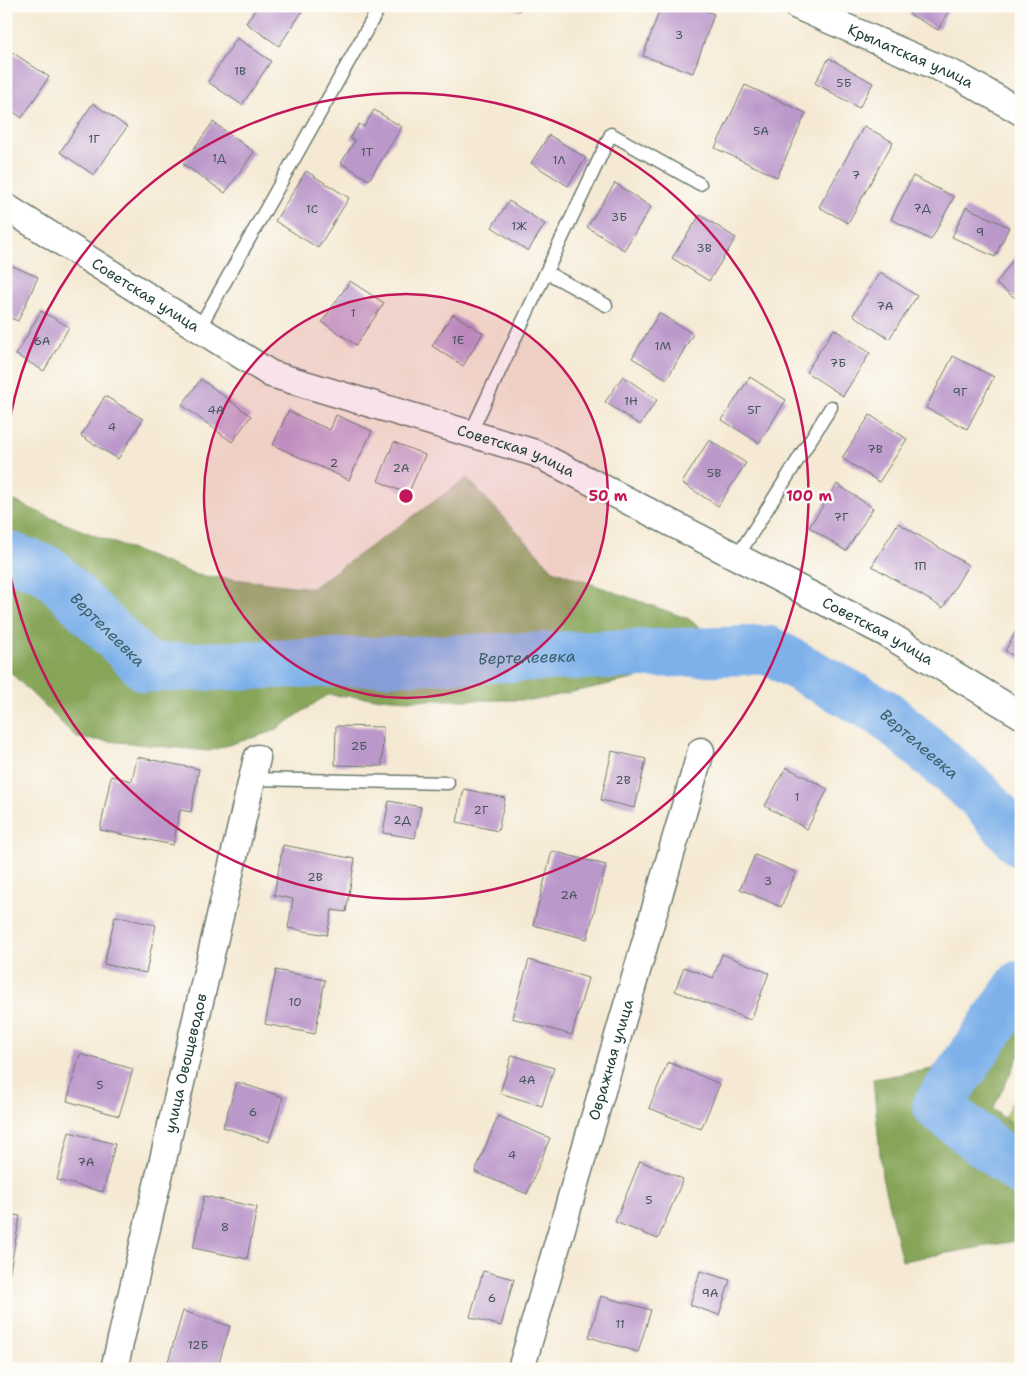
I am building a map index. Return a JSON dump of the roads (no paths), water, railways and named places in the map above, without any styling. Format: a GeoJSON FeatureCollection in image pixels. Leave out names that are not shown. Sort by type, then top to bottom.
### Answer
{"type":"FeatureCollection","features":[{"type":"Feature","properties":{"kind":"street","name":"Крылатская улица"},"geometry":{"type":"LineString","coordinates":[[797,6],[960,78],[1021,112]]}},
{"type":"Feature","properties":{"kind":"street","name":"Советская улица"},"geometry":{"type":"LineString","coordinates":[[6,207],[198,330],[271,374],[535,453],[887,634],[1021,715]]}},
{"type":"Feature","properties":{"kind":"street","name":"Овражная улица"},"geometry":{"type":"LineString","coordinates":[[521,1369],[701,751]]}},
{"type":"Feature","properties":{"kind":"street","name":"улица Овощеводов"},"geometry":{"type":"LineString","coordinates":[[114,1369],[254,769]]}},
{"type":"Feature","properties":{"kind":"lane"},"geometry":{"type":"LineString","coordinates":[[198,330],[380,6]]}},
{"type":"Feature","properties":{"kind":"lane"},"geometry":{"type":"LineString","coordinates":[[470,434],[611,134],[700,184]]}},
{"type":"Feature","properties":{"kind":"lane"},"geometry":{"type":"LineString","coordinates":[[546,272],[606,305]]}},
{"type":"Feature","properties":{"kind":"lane"},"geometry":{"type":"LineString","coordinates":[[737,557],[831,408]]}},
{"type":"Feature","properties":{"kind":"lane"},"geometry":{"type":"LineString","coordinates":[[254,769],[448,783]]}},
{"type":"Feature","properties":{"kind":"waterway","name":"Вертелеевка"},"geometry":{"type":"LineString","coordinates":[[6,555],[48,570],[147,668],[768,650],[884,713],[980,796],[1021,843]]}},
{"type":"Feature","properties":{"kind":"waterway","name":"Вертелеевка"},"geometry":{"type":"LineString","coordinates":[[1021,984],[937,1106],[1021,1172]]}}]}
